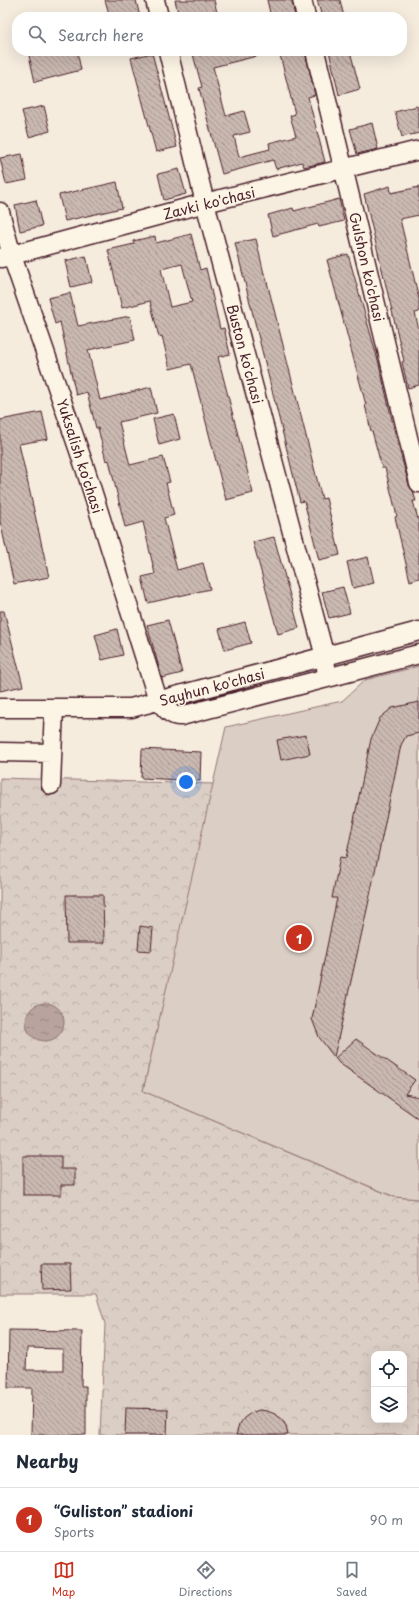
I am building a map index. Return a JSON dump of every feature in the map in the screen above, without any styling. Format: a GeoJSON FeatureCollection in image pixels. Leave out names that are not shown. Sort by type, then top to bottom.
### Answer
{"type":"FeatureCollection","features":[{"type":"Feature","properties":{"kind":"street"},"geometry":{"type":"LineString","coordinates":[[155,0],[158,12]]}},
{"type":"Feature","properties":{"kind":"street"},"geometry":{"type":"LineString","coordinates":[[302,0],[305,12]]}},
{"type":"Feature","properties":{"kind":"street","name":"Buston ko'chasi"},"geometry":{"type":"LineString","coordinates":[[169,56],[205,203],[325,657],[327,678]]}},
{"type":"Feature","properties":{"kind":"street","name":"Gulshon ko'chasi"},"geometry":{"type":"LineString","coordinates":[[316,56],[419,483]]}},
{"type":"Feature","properties":{"kind":"street","name":"Zavki ko'chasi"},"geometry":{"type":"LineString","coordinates":[[6,257],[205,203],[419,150]]}},
{"type":"Feature","properties":{"kind":"street","name":"Yuksalish ko'chasi"},"geometry":{"type":"LineString","coordinates":[[0,212],[6,257],[85,468],[158,700]]}},
{"type":"Feature","properties":{"kind":"street","name":"Sayhun ko'chasi"},"geometry":{"type":"LineString","coordinates":[[0,708],[131,708],[419,631]]}},
{"type":"Feature","properties":{"kind":"street"},"geometry":{"type":"LineString","coordinates":[[158,700],[172,715],[176,717],[419,654]]}},
{"type":"Feature","properties":{"kind":"street"},"geometry":{"type":"LineString","coordinates":[[50,785],[54,708]]}},
{"type":"Feature","properties":{"kind":"street"},"geometry":{"type":"LineString","coordinates":[[0,752],[52,753]]}},
{"type":"Feature","properties":{"kind":"green space"},"geometry":{"type":"Polygon","coordinates":[[[419,666],[419,1199],[395,1197],[143,1091],[226,727],[342,701],[365,680],[419,666]]]}},
{"type":"Feature","properties":{"kind":"green space"},"geometry":{"type":"Polygon","coordinates":[[[0,778],[214,784],[143,1091],[394,1197],[419,1199],[419,1435],[100,1435],[105,1324],[96,1294],[0,1294],[0,778]]]}},
{"type":"Feature","properties":{"kind":"water"},"geometry":{"type":"Polygon","coordinates":[[[45,1003],[55,1006],[61,1012],[64,1022],[61,1032],[55,1038],[45,1041],[35,1038],[29,1032],[26,1022],[29,1012],[35,1006],[45,1003]]]}},
{"type":"Feature","properties":{"kind":"building"},"geometry":{"type":"Polygon","coordinates":[[[105,0],[136,0],[139,12],[109,12],[105,0]]]}},
{"type":"Feature","properties":{"kind":"building"},"geometry":{"type":"Polygon","coordinates":[[[175,0],[214,0],[217,12],[178,12],[175,0]]]}},
{"type":"Feature","properties":{"kind":"building"},"geometry":{"type":"Polygon","coordinates":[[[267,0],[292,0],[294,12],[270,12],[267,0]]]}},
{"type":"Feature","properties":{"kind":"building"},"geometry":{"type":"Polygon","coordinates":[[[317,0],[340,0],[343,12],[321,12],[317,0]]]}},
{"type":"Feature","properties":{"kind":"building"},"geometry":{"type":"Polygon","coordinates":[[[29,56],[78,56],[81,70],[35,82],[29,56]]]}},
{"type":"Feature","properties":{"kind":"building"},"geometry":{"type":"Polygon","coordinates":[[[139,56],[153,56],[177,147],[156,152],[131,58],[139,56]]]}},
{"type":"Feature","properties":{"kind":"building"},"geometry":{"type":"Polygon","coordinates":[[[193,56],[257,56],[213,67],[226,116],[244,111],[250,132],[234,136],[239,157],[270,149],[269,143],[296,136],[290,116],[295,114],[280,56],[306,56],[315,95],[308,97],[325,162],[304,167],[302,162],[276,169],[273,160],[222,174],[199,88],[202,87],[193,56]]]}},
{"type":"Feature","properties":{"kind":"building"},"geometry":{"type":"Polygon","coordinates":[[[330,56],[351,56],[360,89],[339,95],[330,56]]]}},
{"type":"Feature","properties":{"kind":"building"},"geometry":{"type":"Polygon","coordinates":[[[44,106],[50,131],[29,137],[22,111],[44,106]]]}},
{"type":"Feature","properties":{"kind":"building"},"geometry":{"type":"Polygon","coordinates":[[[417,106],[419,115],[419,133],[402,137],[395,112],[417,106]]]}},
{"type":"Feature","properties":{"kind":"building"},"geometry":{"type":"Polygon","coordinates":[[[372,123],[378,149],[357,154],[350,129],[372,123]]]}},
{"type":"Feature","properties":{"kind":"building"},"geometry":{"type":"Polygon","coordinates":[[[22,154],[27,180],[6,184],[0,158],[22,154]]]}},
{"type":"Feature","properties":{"kind":"building"},"geometry":{"type":"Polygon","coordinates":[[[179,169],[186,194],[164,200],[158,174],[179,169]]]}},
{"type":"Feature","properties":{"kind":"building"},"geometry":{"type":"Polygon","coordinates":[[[117,182],[122,208],[65,221],[59,195],[117,182]]]}},
{"type":"Feature","properties":{"kind":"building"},"geometry":{"type":"Polygon","coordinates":[[[390,186],[391,193],[419,187],[419,215],[400,219],[419,299],[419,312],[415,313],[419,330],[419,385],[408,388],[402,362],[404,361],[364,194],[390,186]]]}},
{"type":"Feature","properties":{"kind":"building"},"geometry":{"type":"Polygon","coordinates":[[[339,199],[344,221],[319,227],[318,224],[273,236],[268,215],[293,208],[294,211],[339,199]]]}},
{"type":"Feature","properties":{"kind":"building"},"geometry":{"type":"Polygon","coordinates":[[[36,200],[42,226],[20,231],[15,205],[36,200]]]}},
{"type":"Feature","properties":{"kind":"building"},"geometry":{"type":"Polygon","coordinates":[[[191,234],[200,270],[206,268],[220,329],[224,328],[230,354],[218,357],[253,493],[226,500],[191,364],[170,369],[162,336],[159,337],[150,301],[122,308],[108,250],[134,244],[133,241],[155,236],[156,243],[191,234]],[[182,264],[161,269],[170,307],[192,302],[182,264]]]}},
{"type":"Feature","properties":{"kind":"building"},"geometry":{"type":"Polygon","coordinates":[[[256,239],[322,499],[326,498],[340,555],[319,560],[304,501],[300,502],[235,243],[256,239]]]}},
{"type":"Feature","properties":{"kind":"building"},"geometry":{"type":"Polygon","coordinates":[[[348,254],[379,364],[409,485],[413,491],[416,501],[413,501],[419,523],[419,578],[410,581],[395,517],[397,516],[385,468],[382,468],[371,431],[366,405],[327,260],[348,254]]]}},
{"type":"Feature","properties":{"kind":"building"},"geometry":{"type":"Polygon","coordinates":[[[86,256],[92,282],[71,287],[65,261],[86,256]]]}},
{"type":"Feature","properties":{"kind":"building"},"geometry":{"type":"Polygon","coordinates":[[[70,293],[78,326],[130,316],[135,340],[88,350],[100,400],[151,387],[157,413],[119,422],[130,465],[163,457],[170,482],[166,483],[174,515],[164,518],[177,570],[203,563],[210,589],[148,603],[142,577],[155,574],[143,522],[125,527],[109,460],[106,461],[87,392],[76,395],[60,322],[55,324],[48,298],[70,293]]]}},
{"type":"Feature","properties":{"kind":"building"},"geometry":{"type":"Polygon","coordinates":[[[42,412],[48,439],[19,444],[49,577],[14,584],[0,521],[0,420],[42,412]]]}},
{"type":"Feature","properties":{"kind":"building"},"geometry":{"type":"Polygon","coordinates":[[[174,414],[180,439],[159,445],[153,419],[174,414]]]}},
{"type":"Feature","properties":{"kind":"building"},"geometry":{"type":"Polygon","coordinates":[[[274,537],[299,628],[278,634],[253,542],[274,537]]]}},
{"type":"Feature","properties":{"kind":"building"},"geometry":{"type":"Polygon","coordinates":[[[368,557],[374,583],[353,588],[347,562],[368,557]]]}},
{"type":"Feature","properties":{"kind":"building"},"geometry":{"type":"Polygon","coordinates":[[[343,587],[350,613],[329,618],[322,592],[343,587]]]}},
{"type":"Feature","properties":{"kind":"building"},"geometry":{"type":"Polygon","coordinates":[[[0,611],[4,611],[23,686],[0,691],[0,611]]]}},
{"type":"Feature","properties":{"kind":"building"},"geometry":{"type":"Polygon","coordinates":[[[168,620],[182,673],[162,678],[147,625],[168,620]]]}},
{"type":"Feature","properties":{"kind":"building"},"geometry":{"type":"Polygon","coordinates":[[[245,622],[251,643],[225,650],[219,629],[245,622]]]}},
{"type":"Feature","properties":{"kind":"building"},"geometry":{"type":"Polygon","coordinates":[[[117,629],[123,655],[102,660],[95,635],[117,629]]]}},
{"type":"Feature","properties":{"kind":"building"},"geometry":{"type":"Polygon","coordinates":[[[419,702],[419,733],[406,736],[401,745],[368,905],[334,1057],[319,1037],[312,1019],[337,898],[332,898],[340,857],[346,858],[371,739],[380,718],[392,708],[419,702]]]}},
{"type":"Feature","properties":{"kind":"building"},"geometry":{"type":"Polygon","coordinates":[[[306,735],[310,754],[281,760],[277,740],[306,735]]]}},
{"type":"Feature","properties":{"kind":"building"},"geometry":{"type":"Polygon","coordinates":[[[142,749],[201,752],[200,781],[141,778],[142,749]]]}},
{"type":"Feature","properties":{"kind":"building"},"geometry":{"type":"Polygon","coordinates":[[[66,895],[103,895],[104,943],[67,943],[66,895]]]}},
{"type":"Feature","properties":{"kind":"building"},"geometry":{"type":"Polygon","coordinates":[[[140,926],[153,928],[151,951],[138,950],[140,926]]]}},
{"type":"Feature","properties":{"kind":"building"},"geometry":{"type":"Polygon","coordinates":[[[356,1039],[415,1080],[405,1094],[419,1097],[419,1119],[339,1063],[335,1058],[356,1039]]]}},
{"type":"Feature","properties":{"kind":"building"},"geometry":{"type":"Polygon","coordinates":[[[23,1156],[61,1156],[61,1169],[75,1169],[75,1185],[61,1185],[61,1195],[23,1195],[23,1156]]]}},
{"type":"Feature","properties":{"kind":"building"},"geometry":{"type":"Polygon","coordinates":[[[41,1264],[70,1264],[71,1289],[42,1290],[41,1264]]]}},
{"type":"Feature","properties":{"kind":"building"},"geometry":{"type":"Polygon","coordinates":[[[9,1330],[82,1331],[81,1386],[86,1386],[86,1435],[31,1435],[32,1388],[8,1388],[9,1330]],[[27,1348],[26,1370],[63,1370],[63,1349],[27,1348]]]}},
{"type":"Feature","properties":{"kind":"building"},"geometry":{"type":"Polygon","coordinates":[[[126,1408],[168,1409],[167,1435],[125,1435],[126,1408]]]}},
{"type":"Feature","properties":{"kind":"building"},"geometry":{"type":"Polygon","coordinates":[[[259,1410],[275,1414],[282,1419],[286,1426],[288,1435],[236,1435],[239,1425],[244,1418],[259,1410]]]}},
{"type":"Feature","properties":{"kind":"place","name":"“Guliston” stadioni"},"geometry":{"type":"Point","coordinates":[299,938]}}]}
